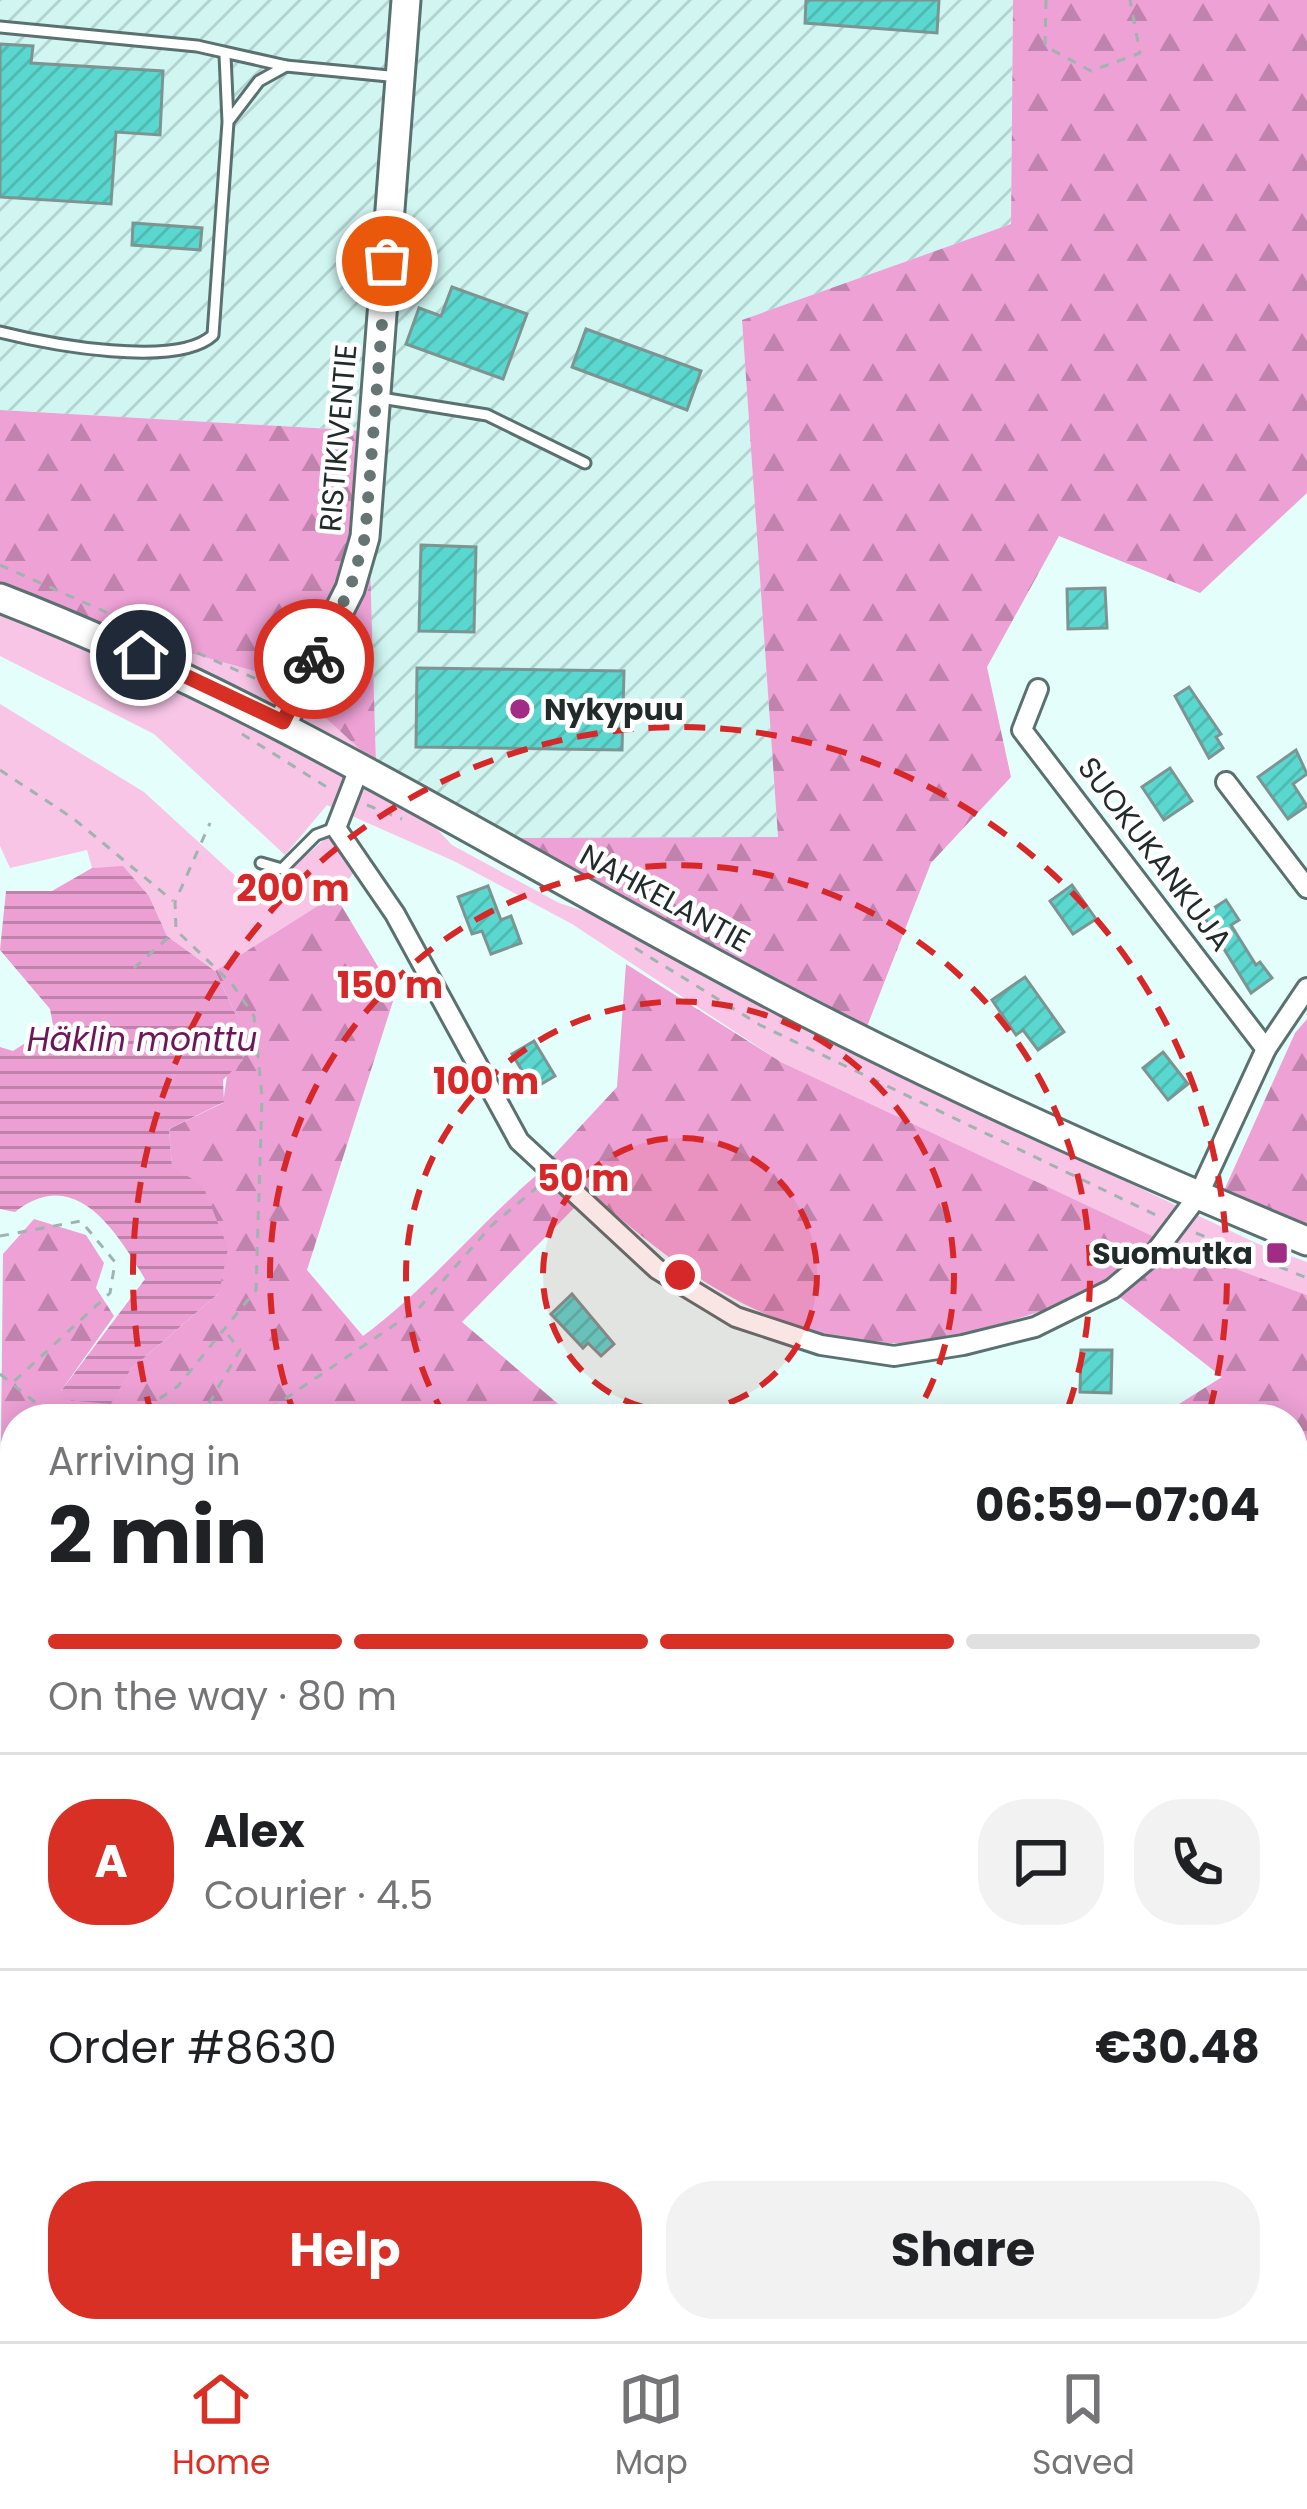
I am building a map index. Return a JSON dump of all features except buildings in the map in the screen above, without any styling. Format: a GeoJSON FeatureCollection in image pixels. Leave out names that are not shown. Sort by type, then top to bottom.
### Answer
{"type":"FeatureCollection","features":[{"type":"Feature","properties":{"kind":"main road","name":"RISTIKIVENTIE"},"geometry":{"type":"LineString","coordinates":[[289,710],[350,589],[365,537],[406,0]]}},
{"type":"Feature","properties":{"kind":"main road","name":"NAHKELANTIE"},"geometry":{"type":"LineString","coordinates":[[0,598],[289,710],[360,766],[793,1005],[974,1095],[1307,1241]]}},
{"type":"Feature","properties":{"kind":"street","name":"SUOKUKANKUJA"},"geometry":{"type":"LineString","coordinates":[[1038,689],[1022,730],[1266,1049]]}},
{"type":"Feature","properties":{"kind":"street"},"geometry":{"type":"LineString","coordinates":[[360,766],[336,828],[395,914],[519,1142],[657,1269],[736,1317],[821,1346],[895,1356],[1035,1328],[1112,1289],[1154,1254],[1198,1196],[1266,1049],[1307,988]]}},
{"type":"Feature","properties":{"kind":"street"},"geometry":{"type":"LineString","coordinates":[[1226,782],[1307,888]]}},
{"type":"Feature","properties":{"kind":"lane"},"geometry":{"type":"LineString","coordinates":[[0,27],[197,46],[286,66],[401,77]]}},
{"type":"Feature","properties":{"kind":"lane"},"geometry":{"type":"LineString","coordinates":[[0,332],[70,345],[184,352],[202,345],[218,322],[228,122],[225,55]]}},
{"type":"Feature","properties":{"kind":"lane"},"geometry":{"type":"LineString","coordinates":[[228,122],[260,81],[286,66]]}},
{"type":"Feature","properties":{"kind":"lane"},"geometry":{"type":"LineString","coordinates":[[376,398],[487,415],[585,463]]}},
{"type":"Feature","properties":{"kind":"lane"},"geometry":{"type":"LineString","coordinates":[[262,863],[282,869],[316,835],[336,828]]}},
{"type":"Feature","properties":{"kind":"path"},"geometry":{"type":"LineString","coordinates":[[1046,0],[1045,46],[1091,71],[1140,53],[1130,0]]}},
{"type":"Feature","properties":{"kind":"path"},"geometry":{"type":"LineString","coordinates":[[0,565],[289,710]]}},
{"type":"Feature","properties":{"kind":"path"},"geometry":{"type":"LineString","coordinates":[[0,770],[74,819],[175,902]]}},
{"type":"Feature","properties":{"kind":"path"},"geometry":{"type":"LineString","coordinates":[[152,1404],[178,1386],[256,1290],[262,1096],[254,1016],[232,984],[176,930],[175,902],[210,823]]}},
{"type":"Feature","properties":{"kind":"path"},"geometry":{"type":"LineString","coordinates":[[134,968],[169,937]]}},
{"type":"Feature","properties":{"kind":"path"},"geometry":{"type":"LineString","coordinates":[[277,1404],[418,1309],[490,1226],[551,1175]]}},
{"type":"Feature","properties":{"kind":"path"},"geometry":{"type":"LineString","coordinates":[[0,1236],[81,1221],[115,1262],[110,1293],[10,1384]]}},
{"type":"Feature","properties":{"kind":"path"},"geometry":{"type":"LineString","coordinates":[[1273,1264],[1277,1253]]}},
{"type":"Feature","properties":{"kind":"path"},"geometry":{"type":"LineString","coordinates":[[209,1404],[240,1349],[224,1330]]}},
{"type":"Feature","properties":{"kind":"path"},"geometry":{"type":"LineString","coordinates":[[0,1374],[36,1404]]}},
{"type":"Feature","properties":{"kind":"shaded area"},"geometry":{"type":"Polygon","coordinates":[[[0,0],[1013,0],[1011,224],[742,320],[778,837],[510,838],[376,764],[365,431],[0,410],[0,0]]]}},
{"type":"Feature","properties":{"kind":"shaded area"},"geometry":{"type":"Polygon","coordinates":[[[0,589],[78,622],[283,679],[376,764],[452,845],[559,903],[599,916],[820,1037],[1256,1243],[1307,1262],[1307,1295],[1176,1247],[781,1062],[572,924],[456,862],[327,805],[285,855],[154,734],[0,656],[0,589]]]}},
{"type":"Feature","properties":{"kind":"shaded area"},"geometry":{"type":"Polygon","coordinates":[[[0,704],[144,792],[241,881],[285,898],[298,879],[292,868],[327,837],[357,869],[335,895],[215,971],[167,936],[149,896],[123,867],[92,868],[87,850],[10,868],[0,846],[0,704]]]}},
{"type":"Feature","properties":{"kind":"green space"},"geometry":{"type":"Polygon","coordinates":[[[1013,0],[1307,0],[1307,493],[1200,593],[1059,536],[987,667],[1011,777],[931,863],[866,1029],[510,838],[778,837],[742,320],[1011,224],[1013,0]]]}},
{"type":"Feature","properties":{"kind":"green space"},"geometry":{"type":"Polygon","coordinates":[[[0,410],[366,431],[376,764],[283,679],[78,622],[0,589],[0,410]]]}},
{"type":"Feature","properties":{"kind":"green space"},"geometry":{"type":"Polygon","coordinates":[[[335,895],[395,995],[307,1270],[363,1336],[540,1172],[577,1205],[462,1322],[558,1404],[1,1404],[3,1254],[34,1219],[86,1235],[104,1263],[96,1288],[114,1316],[61,1391],[130,1370],[219,1293],[203,1187],[172,1167],[169,1129],[223,1103],[236,1015],[215,971],[335,895]]]}},
{"type":"Feature","properties":{"kind":"green space"},"geometry":{"type":"Polygon","coordinates":[[[626,964],[781,1062],[1176,1247],[1307,1295],[1307,1404],[1179,1404],[1222,1377],[1107,1287],[968,1333],[912,1343],[837,1337],[745,1305],[664,1253],[552,1157],[617,1087],[626,964]]]}},
{"type":"Feature","properties":{"kind":"green space"},"geometry":{"type":"Polygon","coordinates":[[[1307,1019],[1307,1228],[1222,1195],[1295,1033],[1307,1019]]]}},
{"type":"Feature","properties":{"kind":"water","name":"Häklin monttu"},"geometry":{"type":"Polygon","coordinates":[[[123,866],[149,896],[167,936],[215,971],[236,1015],[243,1060],[223,1080],[224,1102],[169,1129],[172,1166],[203,1186],[228,1248],[219,1293],[130,1370],[111,1404],[66,1400],[61,1391],[145,1279],[108,1225],[76,1200],[57,1195],[37,1199],[15,1212],[0,1209],[0,1047],[13,1051],[53,1025],[50,1009],[0,950],[6,891],[52,891],[92,868],[123,866]]]}},
{"type":"Feature","properties":{"kind":"way so far"},"geometry":{"type":"LineString","coordinates":[[314,659],[350,589],[365,537],[387,261]]}},
{"type":"Feature","properties":{"kind":"place","name":"Nykypuu"},"geometry":{"type":"Point","coordinates":[520,709]}},
{"type":"Feature","properties":{"kind":"place","name":"Suomutka"},"geometry":{"type":"Point","coordinates":[1277,1253]}},
{"type":"Feature","properties":{"kind":"route"},"geometry":{"type":"LineString","coordinates":[[141,655],[283,722],[314,659]]}}]}
